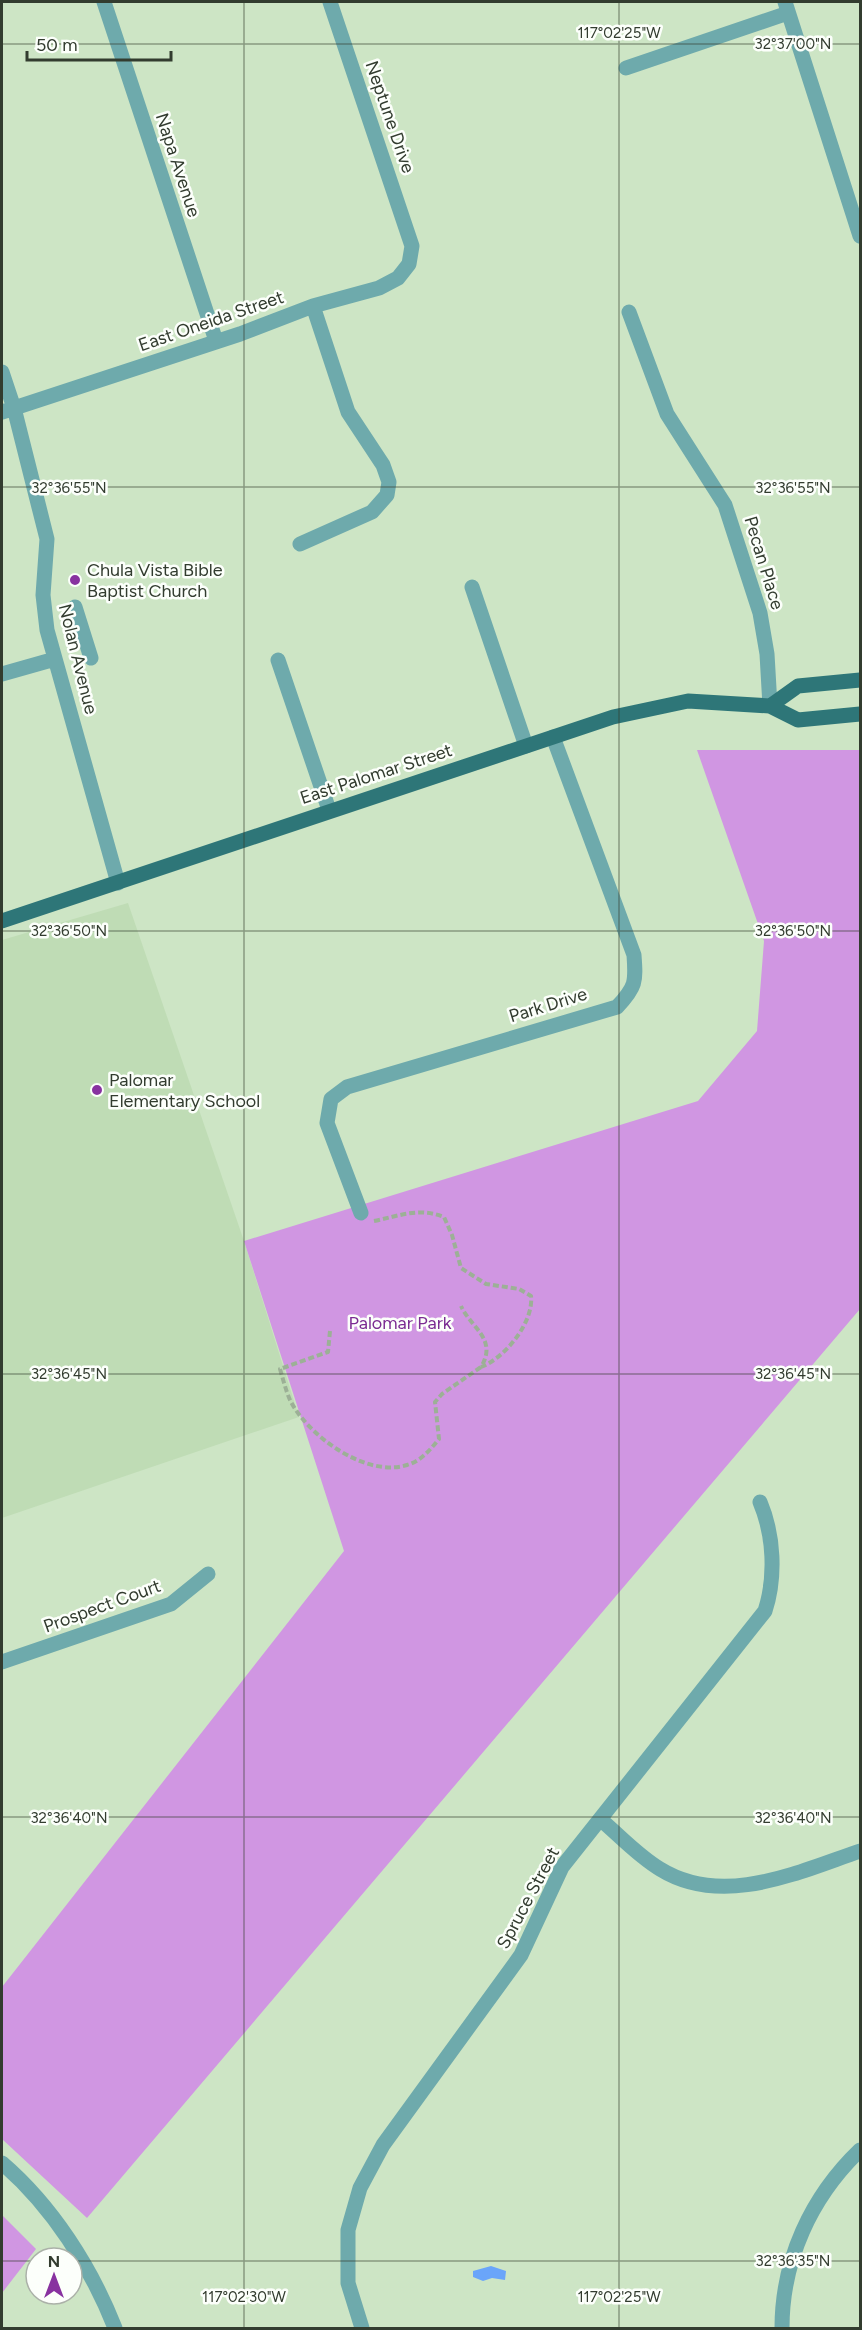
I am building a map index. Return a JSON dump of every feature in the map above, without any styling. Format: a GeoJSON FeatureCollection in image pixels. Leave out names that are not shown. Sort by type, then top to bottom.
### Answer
{"type":"FeatureCollection","features":[{"type":"Feature","properties":{"kind":"main road"},"geometry":{"type":"LineString","coordinates":[[770,706],[798,686],[861,680]]}},
{"type":"Feature","properties":{"kind":"main road","name":"East Palomar Street"},"geometry":{"type":"LineString","coordinates":[[2,921],[613,717],[688,701],[770,706],[798,720],[861,714]]}},
{"type":"Feature","properties":{"kind":"street","name":"Napa Avenue"},"geometry":{"type":"LineString","coordinates":[[104,2],[216,340]]}},
{"type":"Feature","properties":{"kind":"street","name":"Neptune Drive"},"geometry":{"type":"LineString","coordinates":[[330,2],[412,246]]}},
{"type":"Feature","properties":{"kind":"street"},"geometry":{"type":"LineString","coordinates":[[626,68],[787,7],[861,236]]}},
{"type":"Feature","properties":{"kind":"street","name":"East Oneida Street"},"geometry":{"type":"LineString","coordinates":[[8,410],[313,306],[379,288],[398,278],[410,264],[412,246]]}},
{"type":"Feature","properties":{"kind":"street"},"geometry":{"type":"LineString","coordinates":[[300,544],[372,512],[387,495],[389,482],[383,465],[348,412],[313,306]]}},
{"type":"Feature","properties":{"kind":"street","name":"Pecan Place"},"geometry":{"type":"LineString","coordinates":[[629,312],[668,415],[725,505],[760,614],[767,654],[770,706]]}},
{"type":"Feature","properties":{"kind":"street","name":"Nolan Avenue"},"geometry":{"type":"LineString","coordinates":[[2,372],[8,410],[47,539],[43,595],[47,630],[118,884]]}},
{"type":"Feature","properties":{"kind":"street"},"geometry":{"type":"LineString","coordinates":[[472,587],[526,746]]}},
{"type":"Feature","properties":{"kind":"street"},"geometry":{"type":"LineString","coordinates":[[75,607],[91,658]]}},
{"type":"Feature","properties":{"kind":"street"},"geometry":{"type":"LineString","coordinates":[[2,674],[55,659]]}},
{"type":"Feature","properties":{"kind":"street"},"geometry":{"type":"LineString","coordinates":[[278,660],[329,810]]}},
{"type":"Feature","properties":{"kind":"street","name":"Park Drive"},"geometry":{"type":"LineString","coordinates":[[367,1217],[327,1124],[331,1099],[347,1087],[617,1007],[632,991],[636,979],[634,955],[553,737]]}},
{"type":"Feature","properties":{"kind":"street","name":"Spruce Street"},"geometry":{"type":"LineString","coordinates":[[362,2328],[348,2283],[348,2230],[360,2188],[383,2145],[521,1955],[562,1868],[765,1611],[771,1591],[769,1524],[760,1502]]}},
{"type":"Feature","properties":{"kind":"street","name":"Prospect Court"},"geometry":{"type":"LineString","coordinates":[[2,1662],[171,1604],[208,1575]]}},
{"type":"Feature","properties":{"kind":"street"},"geometry":{"type":"LineString","coordinates":[[600,1819],[659,1869],[681,1880],[729,1887],[769,1882],[861,1851]]}},
{"type":"Feature","properties":{"kind":"street"},"geometry":{"type":"LineString","coordinates":[[782,2328],[785,2287],[796,2245],[805,2225],[837,2172],[861,2150]]}},
{"type":"Feature","properties":{"kind":"street"},"geometry":{"type":"LineString","coordinates":[[2,2163],[54,2220],[104,2299],[115,2328]]}},
{"type":"Feature","properties":{"kind":"path"},"geometry":{"type":"LineString","coordinates":[[330,1331],[328,1352],[280,1369],[290,1400],[312,1430],[365,1465],[394,1468],[409,1465],[425,1455],[439,1439],[435,1402],[442,1394],[499,1354],[528,1322],[532,1308],[531,1296],[519,1289],[486,1284],[461,1268],[452,1234],[444,1217],[431,1212],[407,1212],[367,1217]]}},
{"type":"Feature","properties":{"kind":"path"},"geometry":{"type":"LineString","coordinates":[[461,1306],[476,1324],[486,1346],[487,1357],[481,1367]]}},
{"type":"Feature","properties":{"kind":"shaded area","name":"Palomar Elementary School"},"geometry":{"type":"Polygon","coordinates":[[[128,903],[244,1241],[299,1417],[2,1518],[2,940],[128,903]]]}},
{"type":"Feature","properties":{"kind":"green space","name":"Palomar Park"},"geometry":{"type":"Polygon","coordinates":[[[697,750],[860,750],[860,1309],[87,2218],[2,2139],[2,1987],[344,1551],[244,1241],[698,1101],[757,1031],[764,941],[697,750]]]}},
{"type":"Feature","properties":{"kind":"green space"},"geometry":{"type":"Polygon","coordinates":[[[2,2215],[33,2246],[24,2246],[24,2265],[2,2293],[2,2215]]]}},
{"type":"Feature","properties":{"kind":"water"},"geometry":{"type":"Polygon","coordinates":[[[491,2266],[506,2271],[505,2280],[492,2278],[483,2281],[473,2277],[473,2271],[491,2266]]]}},
{"type":"Feature","properties":{"kind":"place","name":"Chula Vista Bible Baptist Church"},"geometry":{"type":"Point","coordinates":[75,580]}},
{"type":"Feature","properties":{"kind":"place","name":"Palomar Elementary School"},"geometry":{"type":"Point","coordinates":[97,1090]}}]}
